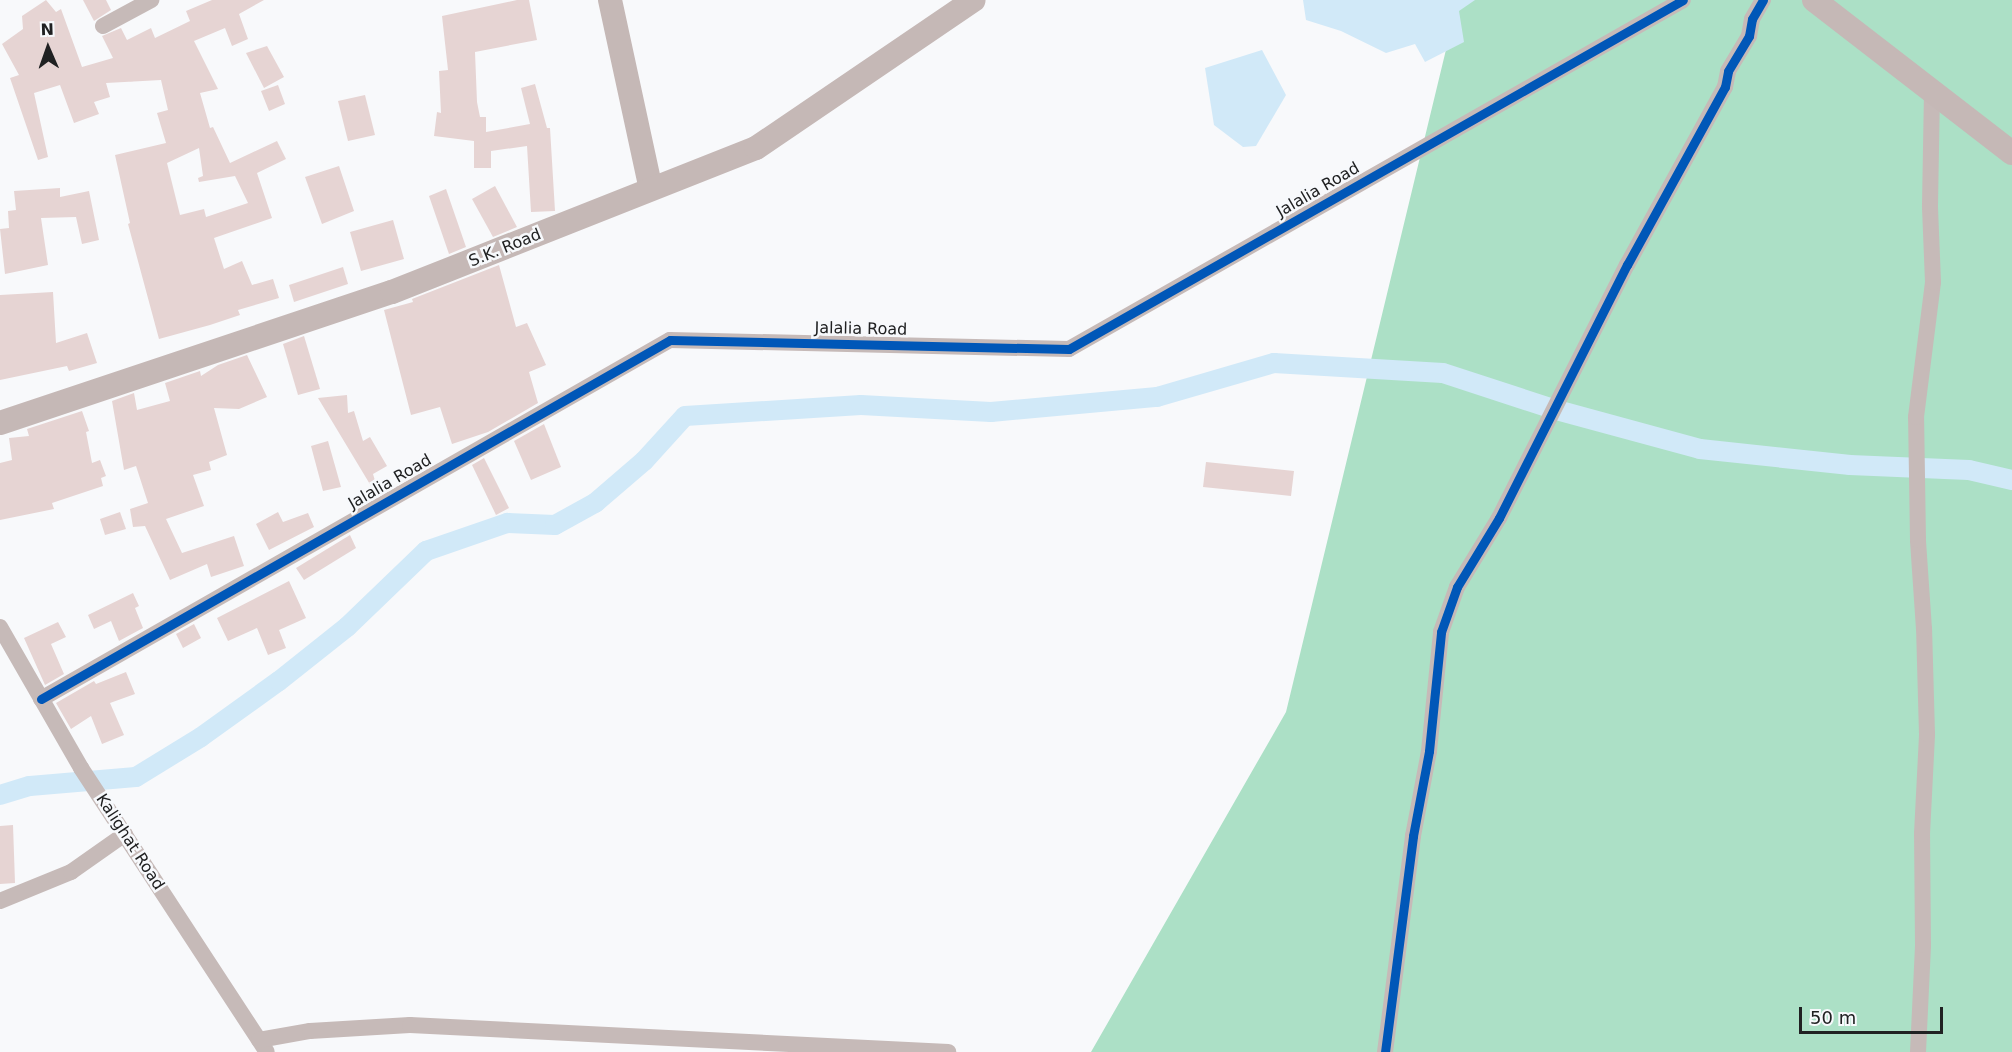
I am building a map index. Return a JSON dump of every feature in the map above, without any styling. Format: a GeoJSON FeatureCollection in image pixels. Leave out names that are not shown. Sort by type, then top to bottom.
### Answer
{"type":"FeatureCollection","features":[{"type":"Feature","properties":{"kind":"main road"},"geometry":{"type":"LineString","coordinates":[[610,0],[651,189]]}},
{"type":"Feature","properties":{"kind":"main road","name":"S.K. Road"},"geometry":{"type":"LineString","coordinates":[[0,423],[392,292],[756,148],[974,0]]}},
{"type":"Feature","properties":{"kind":"main road"},"geometry":{"type":"LineString","coordinates":[[1814,0],[2012,153]]}},
{"type":"Feature","properties":{"kind":"street"},"geometry":{"type":"LineString","coordinates":[[103,26],[151,0]]}},
{"type":"Feature","properties":{"kind":"street","name":"Jalalia Road"},"geometry":{"type":"LineString","coordinates":[[41,699],[670,340],[1069,349],[1683,0]]}},
{"type":"Feature","properties":{"kind":"street"},"geometry":{"type":"LineString","coordinates":[[1385,1052],[1413,836],[1429,751],[1441,632],[1457,587],[1499,518],[1627,265],[1725,87],[1728,71],[1749,36],[1752,19],[1764,0]]}},
{"type":"Feature","properties":{"kind":"street"},"geometry":{"type":"LineString","coordinates":[[1918,1052],[1923,945],[1922,834],[1927,734],[1916,428],[1934,282],[1930,206],[1932,92]]}},
{"type":"Feature","properties":{"kind":"street","name":"Kalighat Road"},"geometry":{"type":"LineString","coordinates":[[0,627],[81,768],[263,1046]]}},
{"type":"Feature","properties":{"kind":"street"},"geometry":{"type":"LineString","coordinates":[[0,901],[71,872],[125,834]]}},
{"type":"Feature","properties":{"kind":"street"},"geometry":{"type":"LineString","coordinates":[[263,1046],[310,1031],[410,1025],[948,1052]]}},
{"type":"Feature","properties":{"kind":"green space"},"geometry":{"type":"Polygon","coordinates":[[[1458,0],[2012,0],[2012,1052],[1091,1052],[1286,712],[1458,0]]]}},
{"type":"Feature","properties":{"kind":"water"},"geometry":{"type":"Polygon","coordinates":[[[1303,0],[1475,0],[1459,11],[1464,42],[1425,62],[1415,44],[1386,53],[1341,31],[1306,20],[1303,0]]]}},
{"type":"Feature","properties":{"kind":"water"},"geometry":{"type":"Polygon","coordinates":[[[1262,50],[1286,95],[1256,146],[1243,147],[1214,125],[1205,68],[1262,50]]]}},
{"type":"Feature","properties":{"kind":"building"},"geometry":{"type":"Polygon","coordinates":[[[46,0],[56,12],[61,9],[82,67],[113,58],[102,36],[121,28],[127,40],[151,28],[155,38],[190,21],[186,11],[212,0],[264,0],[239,14],[248,39],[232,46],[225,28],[194,41],[218,89],[200,93],[210,128],[213,127],[230,163],[277,141],[286,159],[257,173],[272,218],[214,238],[224,269],[242,261],[252,285],[273,279],[279,298],[238,310],[240,315],[159,339],[128,224],[130,223],[115,155],[166,143],[157,113],[168,110],[161,80],[106,83],[110,97],[94,102],[99,114],[74,123],[60,85],[34,93],[48,157],[38,160],[10,78],[19,75],[2,44],[23,29],[22,16],[46,0]],[[199,148],[167,163],[180,215],[204,209],[206,217],[248,203],[235,176],[199,182],[198,178],[203,176],[199,148]]]}},
{"type":"Feature","properties":{"kind":"building"},"geometry":{"type":"Polygon","coordinates":[[[83,0],[106,0],[111,10],[94,21],[83,0]]]}},
{"type":"Feature","properties":{"kind":"building"},"geometry":{"type":"Polygon","coordinates":[[[517,0],[529,0],[537,40],[475,52],[477,102],[480,117],[486,117],[486,132],[530,124],[521,88],[535,84],[547,128],[550,128],[555,211],[531,212],[527,146],[491,151],[491,168],[474,168],[474,141],[434,136],[437,112],[441,113],[439,71],[448,70],[442,16],[517,0]]]}},
{"type":"Feature","properties":{"kind":"building"},"geometry":{"type":"Polygon","coordinates":[[[267,46],[284,77],[264,88],[246,53],[267,46]]]}},
{"type":"Feature","properties":{"kind":"building"},"geometry":{"type":"Polygon","coordinates":[[[278,85],[285,104],[269,111],[261,91],[278,85]]]}},
{"type":"Feature","properties":{"kind":"building"},"geometry":{"type":"Polygon","coordinates":[[[365,95],[375,135],[348,141],[338,101],[365,95]]]}},
{"type":"Feature","properties":{"kind":"building"},"geometry":{"type":"Polygon","coordinates":[[[339,166],[354,211],[322,224],[305,177],[339,166]]]}},
{"type":"Feature","properties":{"kind":"building"},"geometry":{"type":"Polygon","coordinates":[[[495,186],[517,227],[493,237],[472,199],[495,186]]]}},
{"type":"Feature","properties":{"kind":"building"},"geometry":{"type":"Polygon","coordinates":[[[60,188],[60,197],[89,191],[99,240],[82,244],[76,217],[41,218],[48,265],[5,274],[0,229],[9,228],[8,211],[16,210],[14,191],[60,188]]]}},
{"type":"Feature","properties":{"kind":"building"},"geometry":{"type":"Polygon","coordinates":[[[446,189],[466,247],[449,254],[429,196],[446,189]]]}},
{"type":"Feature","properties":{"kind":"building"},"geometry":{"type":"Polygon","coordinates":[[[393,220],[404,259],[361,271],[350,232],[393,220]]]}},
{"type":"Feature","properties":{"kind":"building"},"geometry":{"type":"Polygon","coordinates":[[[499,265],[516,327],[527,323],[546,365],[529,372],[538,403],[488,432],[452,444],[440,407],[411,415],[384,310],[413,302],[412,299],[499,265]]]}},
{"type":"Feature","properties":{"kind":"building"},"geometry":{"type":"Polygon","coordinates":[[[343,267],[348,284],[294,302],[289,285],[343,267]]]}},
{"type":"Feature","properties":{"kind":"building"},"geometry":{"type":"Polygon","coordinates":[[[53,292],[56,343],[87,333],[97,363],[69,371],[67,366],[0,380],[0,295],[53,292]]]}},
{"type":"Feature","properties":{"kind":"building"},"geometry":{"type":"Polygon","coordinates":[[[304,336],[320,389],[298,395],[283,344],[304,336]]]}},
{"type":"Feature","properties":{"kind":"building"},"geometry":{"type":"Polygon","coordinates":[[[247,355],[267,397],[239,409],[214,408],[227,455],[209,462],[211,470],[193,475],[204,506],[166,519],[182,553],[234,536],[244,566],[211,577],[207,564],[170,580],[145,526],[133,527],[130,509],[148,503],[136,466],[124,470],[112,401],[134,393],[137,410],[170,401],[165,383],[200,371],[201,376],[218,365],[247,355]]]}},
{"type":"Feature","properties":{"kind":"building"},"geometry":{"type":"Polygon","coordinates":[[[347,395],[348,413],[354,411],[363,441],[370,437],[387,466],[373,474],[376,484],[371,486],[318,398],[347,395]]]}},
{"type":"Feature","properties":{"kind":"building"},"geometry":{"type":"Polygon","coordinates":[[[82,411],[89,431],[86,432],[92,463],[100,460],[106,476],[101,478],[103,486],[52,503],[54,509],[0,520],[0,463],[12,460],[9,438],[29,436],[27,429],[82,411]]]}},
{"type":"Feature","properties":{"kind":"building"},"geometry":{"type":"Polygon","coordinates":[[[544,424],[561,467],[531,480],[514,441],[544,424]]]}},
{"type":"Feature","properties":{"kind":"building"},"geometry":{"type":"Polygon","coordinates":[[[328,441],[341,487],[323,491],[311,446],[328,441]]]}},
{"type":"Feature","properties":{"kind":"building"},"geometry":{"type":"Polygon","coordinates":[[[484,458],[509,508],[496,515],[472,465],[484,458]]]}},
{"type":"Feature","properties":{"kind":"building"},"geometry":{"type":"Polygon","coordinates":[[[1206,462],[1294,471],[1291,496],[1203,487],[1206,462]]]}},
{"type":"Feature","properties":{"kind":"building"},"geometry":{"type":"Polygon","coordinates":[[[120,512],[126,529],[105,535],[100,519],[120,512]]]}},
{"type":"Feature","properties":{"kind":"building"},"geometry":{"type":"Polygon","coordinates":[[[278,512],[283,522],[308,513],[314,527],[269,550],[256,524],[278,512]]]}},
{"type":"Feature","properties":{"kind":"building"},"geometry":{"type":"Polygon","coordinates":[[[350,535],[356,548],[304,580],[296,568],[350,535]]]}},
{"type":"Feature","properties":{"kind":"building"},"geometry":{"type":"Polygon","coordinates":[[[289,581],[306,618],[279,630],[286,648],[268,655],[257,628],[228,641],[217,618],[289,581]]]}},
{"type":"Feature","properties":{"kind":"building"},"geometry":{"type":"Polygon","coordinates":[[[133,593],[139,606],[135,608],[143,628],[119,641],[111,621],[94,629],[88,615],[133,593]]]}},
{"type":"Feature","properties":{"kind":"building"},"geometry":{"type":"Polygon","coordinates":[[[58,622],[66,637],[51,644],[64,674],[45,685],[24,638],[58,622]]]}},
{"type":"Feature","properties":{"kind":"building"},"geometry":{"type":"Polygon","coordinates":[[[194,624],[201,638],[183,648],[176,634],[194,624]]]}},
{"type":"Feature","properties":{"kind":"building"},"geometry":{"type":"Polygon","coordinates":[[[126,672],[135,694],[110,703],[124,735],[102,744],[91,716],[71,729],[56,703],[94,681],[96,684],[126,672]]]}},
{"type":"Feature","properties":{"kind":"building"},"geometry":{"type":"Polygon","coordinates":[[[13,825],[15,883],[0,884],[0,826],[13,825]]]}},
{"type":"Feature","properties":{"kind":"waterway"},"geometry":{"type":"LineString","coordinates":[[0,795],[30,786],[136,777],[201,737],[279,681],[347,627],[426,551],[507,523],[555,525],[595,503],[644,461],[685,416],[861,405],[991,412],[1157,397],[1274,363],[1443,373],[1553,409],[1700,449],[1850,465],[1969,470],[2012,480]]}},
{"type":"Feature","properties":{"kind":"cycle path"},"geometry":{"type":"LineString","coordinates":[[41,699],[670,340],[1069,349],[1683,0]]}},
{"type":"Feature","properties":{"kind":"cycle path"},"geometry":{"type":"LineString","coordinates":[[1385,1052],[1413,836],[1429,751],[1441,632],[1457,587],[1499,518],[1627,265],[1725,87],[1728,71],[1749,36],[1752,19],[1763,0]]}}]}
